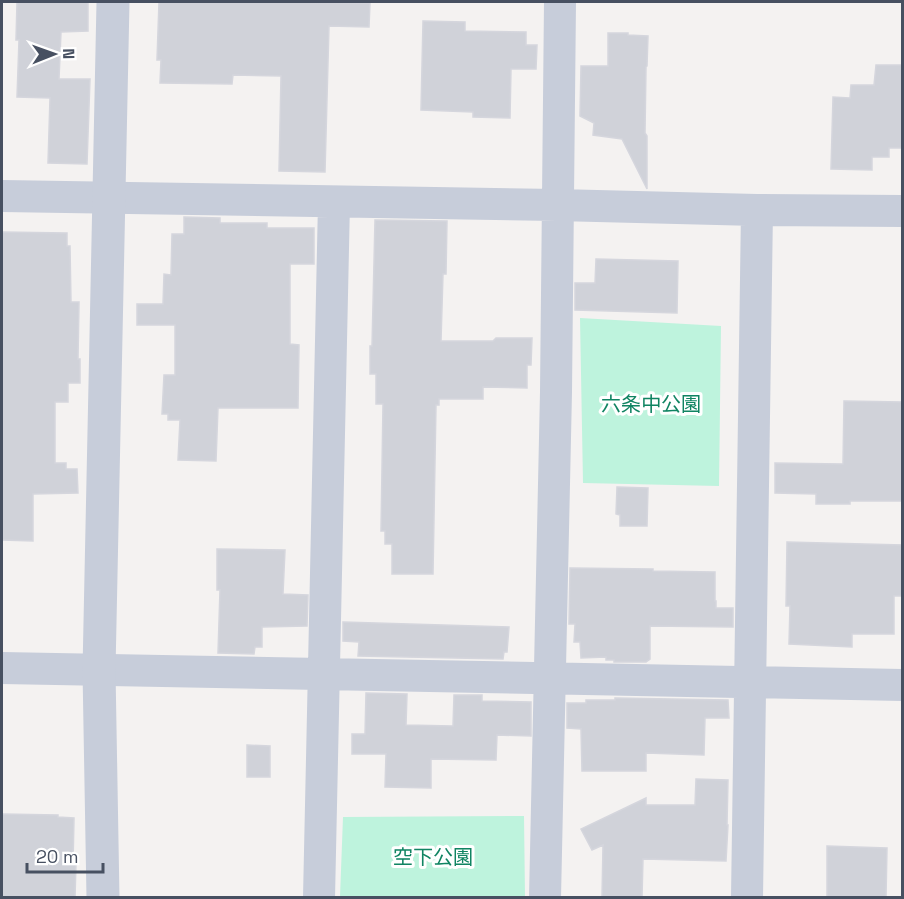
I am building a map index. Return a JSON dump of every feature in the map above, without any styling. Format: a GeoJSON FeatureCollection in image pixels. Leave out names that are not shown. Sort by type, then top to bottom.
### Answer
{"type":"FeatureCollection","features":[{"type":"Feature","properties":{"kind":"street"},"geometry":{"type":"LineString","coordinates":[[103,897],[99,670],[113,2]]}},
{"type":"Feature","properties":{"kind":"street"},"geometry":{"type":"LineString","coordinates":[[545,897],[556,392],[560,2]]}},
{"type":"Feature","properties":{"kind":"street"},"geometry":{"type":"LineString","coordinates":[[2,196],[903,211]]}},
{"type":"Feature","properties":{"kind":"street"},"geometry":{"type":"LineString","coordinates":[[319,897],[334,202]]}},
{"type":"Feature","properties":{"kind":"street"},"geometry":{"type":"LineString","coordinates":[[747,897],[757,210]]}},
{"type":"Feature","properties":{"kind":"street"},"geometry":{"type":"LineString","coordinates":[[2,668],[903,685]]}},
{"type":"Feature","properties":{"kind":"green space","name":"六条中公園"},"geometry":{"type":"Polygon","coordinates":[[[580,318],[721,326],[719,486],[583,483],[580,318]]]}},
{"type":"Feature","properties":{"kind":"green space","name":"空下公園"},"geometry":{"type":"Polygon","coordinates":[[[524,816],[525,897],[340,897],[343,817],[524,816]]]}},
{"type":"Feature","properties":{"kind":"building"},"geometry":{"type":"Polygon","coordinates":[[[17,2],[88,2],[88,31],[61,32],[59,79],[90,79],[87,164],[48,163],[50,98],[17,97],[19,40],[16,40],[17,2]]]}},
{"type":"Feature","properties":{"kind":"building"},"geometry":{"type":"Polygon","coordinates":[[[159,2],[370,3],[369,27],[329,26],[325,172],[279,171],[281,76],[233,75],[232,84],[160,83],[161,60],[157,60],[159,2]]]}},
{"type":"Feature","properties":{"kind":"building"},"geometry":{"type":"Polygon","coordinates":[[[423,21],[465,22],[465,31],[526,32],[526,45],[537,45],[536,69],[511,69],[510,118],[473,117],[473,112],[421,110],[423,21]]]}},
{"type":"Feature","properties":{"kind":"building"},"geometry":{"type":"Polygon","coordinates":[[[608,33],[648,36],[645,133],[647,136],[647,189],[622,139],[593,135],[594,123],[580,116],[581,66],[608,66],[608,33]]]}},
{"type":"Feature","properties":{"kind":"building"},"geometry":{"type":"Polygon","coordinates":[[[876,65],[903,65],[903,148],[889,148],[889,157],[872,157],[872,170],[831,169],[833,97],[850,98],[851,85],[874,85],[876,65]]]}},
{"type":"Feature","properties":{"kind":"building"},"geometry":{"type":"Polygon","coordinates":[[[184,217],[220,218],[220,223],[267,223],[267,228],[314,228],[314,264],[290,264],[290,344],[299,345],[298,408],[218,408],[216,461],[178,460],[180,420],[168,420],[168,414],[162,414],[164,375],[175,375],[175,325],[137,325],[137,304],[163,304],[164,274],[171,275],[172,234],[184,234],[184,217]]]}},
{"type":"Feature","properties":{"kind":"building"},"geometry":{"type":"Polygon","coordinates":[[[375,220],[447,221],[441,341],[532,338],[531,365],[527,365],[527,388],[483,387],[483,399],[439,399],[439,405],[436,405],[433,574],[392,574],[392,544],[385,544],[385,531],[381,531],[383,404],[376,404],[376,374],[370,374],[375,220]]]}},
{"type":"Feature","properties":{"kind":"building"},"geometry":{"type":"Polygon","coordinates":[[[2,232],[67,233],[67,246],[70,246],[71,302],[79,302],[80,383],[68,383],[68,402],[55,402],[55,463],[66,463],[66,469],[77,469],[78,493],[33,494],[33,541],[2,540],[2,232]]]}},
{"type":"Feature","properties":{"kind":"building"},"geometry":{"type":"Polygon","coordinates":[[[596,259],[678,261],[677,313],[575,310],[575,283],[595,283],[596,259]]]}},
{"type":"Feature","properties":{"kind":"building"},"geometry":{"type":"Polygon","coordinates":[[[844,401],[903,402],[903,501],[850,501],[850,504],[816,504],[816,494],[775,493],[775,463],[843,464],[844,401]]]}},
{"type":"Feature","properties":{"kind":"building"},"geometry":{"type":"Polygon","coordinates":[[[617,487],[648,488],[647,526],[620,526],[620,515],[616,514],[617,487]]]}},
{"type":"Feature","properties":{"kind":"building"},"geometry":{"type":"Polygon","coordinates":[[[787,542],[903,545],[903,596],[894,596],[894,634],[852,634],[852,647],[789,644],[790,606],[786,606],[787,542]]]}},
{"type":"Feature","properties":{"kind":"building"},"geometry":{"type":"Polygon","coordinates":[[[217,549],[285,550],[283,594],[308,595],[307,626],[262,627],[262,647],[255,647],[254,654],[218,653],[220,590],[217,590],[217,549]]]}},
{"type":"Feature","properties":{"kind":"building"},"geometry":{"type":"Polygon","coordinates":[[[570,568],[715,572],[716,608],[733,608],[733,627],[650,626],[650,659],[646,662],[614,662],[614,660],[606,660],[606,657],[581,658],[580,642],[574,642],[575,624],[569,624],[570,568]]]}},
{"type":"Feature","properties":{"kind":"building"},"geometry":{"type":"Polygon","coordinates":[[[343,622],[509,627],[507,652],[504,652],[503,659],[358,656],[359,642],[343,641],[343,622]]]}},
{"type":"Feature","properties":{"kind":"building"},"geometry":{"type":"Polygon","coordinates":[[[366,693],[407,694],[406,725],[453,726],[454,695],[482,695],[482,701],[531,702],[531,736],[497,735],[496,760],[431,759],[431,788],[385,787],[386,754],[352,754],[352,734],[365,734],[366,693]]]}},
{"type":"Feature","properties":{"kind":"building"},"geometry":{"type":"Polygon","coordinates":[[[615,698],[728,700],[729,718],[705,718],[704,755],[646,753],[646,771],[582,771],[581,729],[567,728],[567,703],[586,703],[586,700],[615,700],[615,698]]]}},
{"type":"Feature","properties":{"kind":"building"},"geometry":{"type":"Polygon","coordinates":[[[247,745],[270,746],[270,777],[247,777],[247,745]]]}},
{"type":"Feature","properties":{"kind":"building"},"geometry":{"type":"Polygon","coordinates":[[[696,779],[728,780],[726,861],[643,859],[642,897],[602,897],[603,845],[592,850],[581,829],[646,798],[646,805],[695,805],[696,779]]]}},
{"type":"Feature","properties":{"kind":"building"},"geometry":{"type":"Polygon","coordinates":[[[2,814],[58,815],[58,817],[74,818],[75,897],[2,897],[2,814]]]}},
{"type":"Feature","properties":{"kind":"building"},"geometry":{"type":"Polygon","coordinates":[[[827,846],[887,848],[886,897],[827,897],[827,846]]]}}]}
